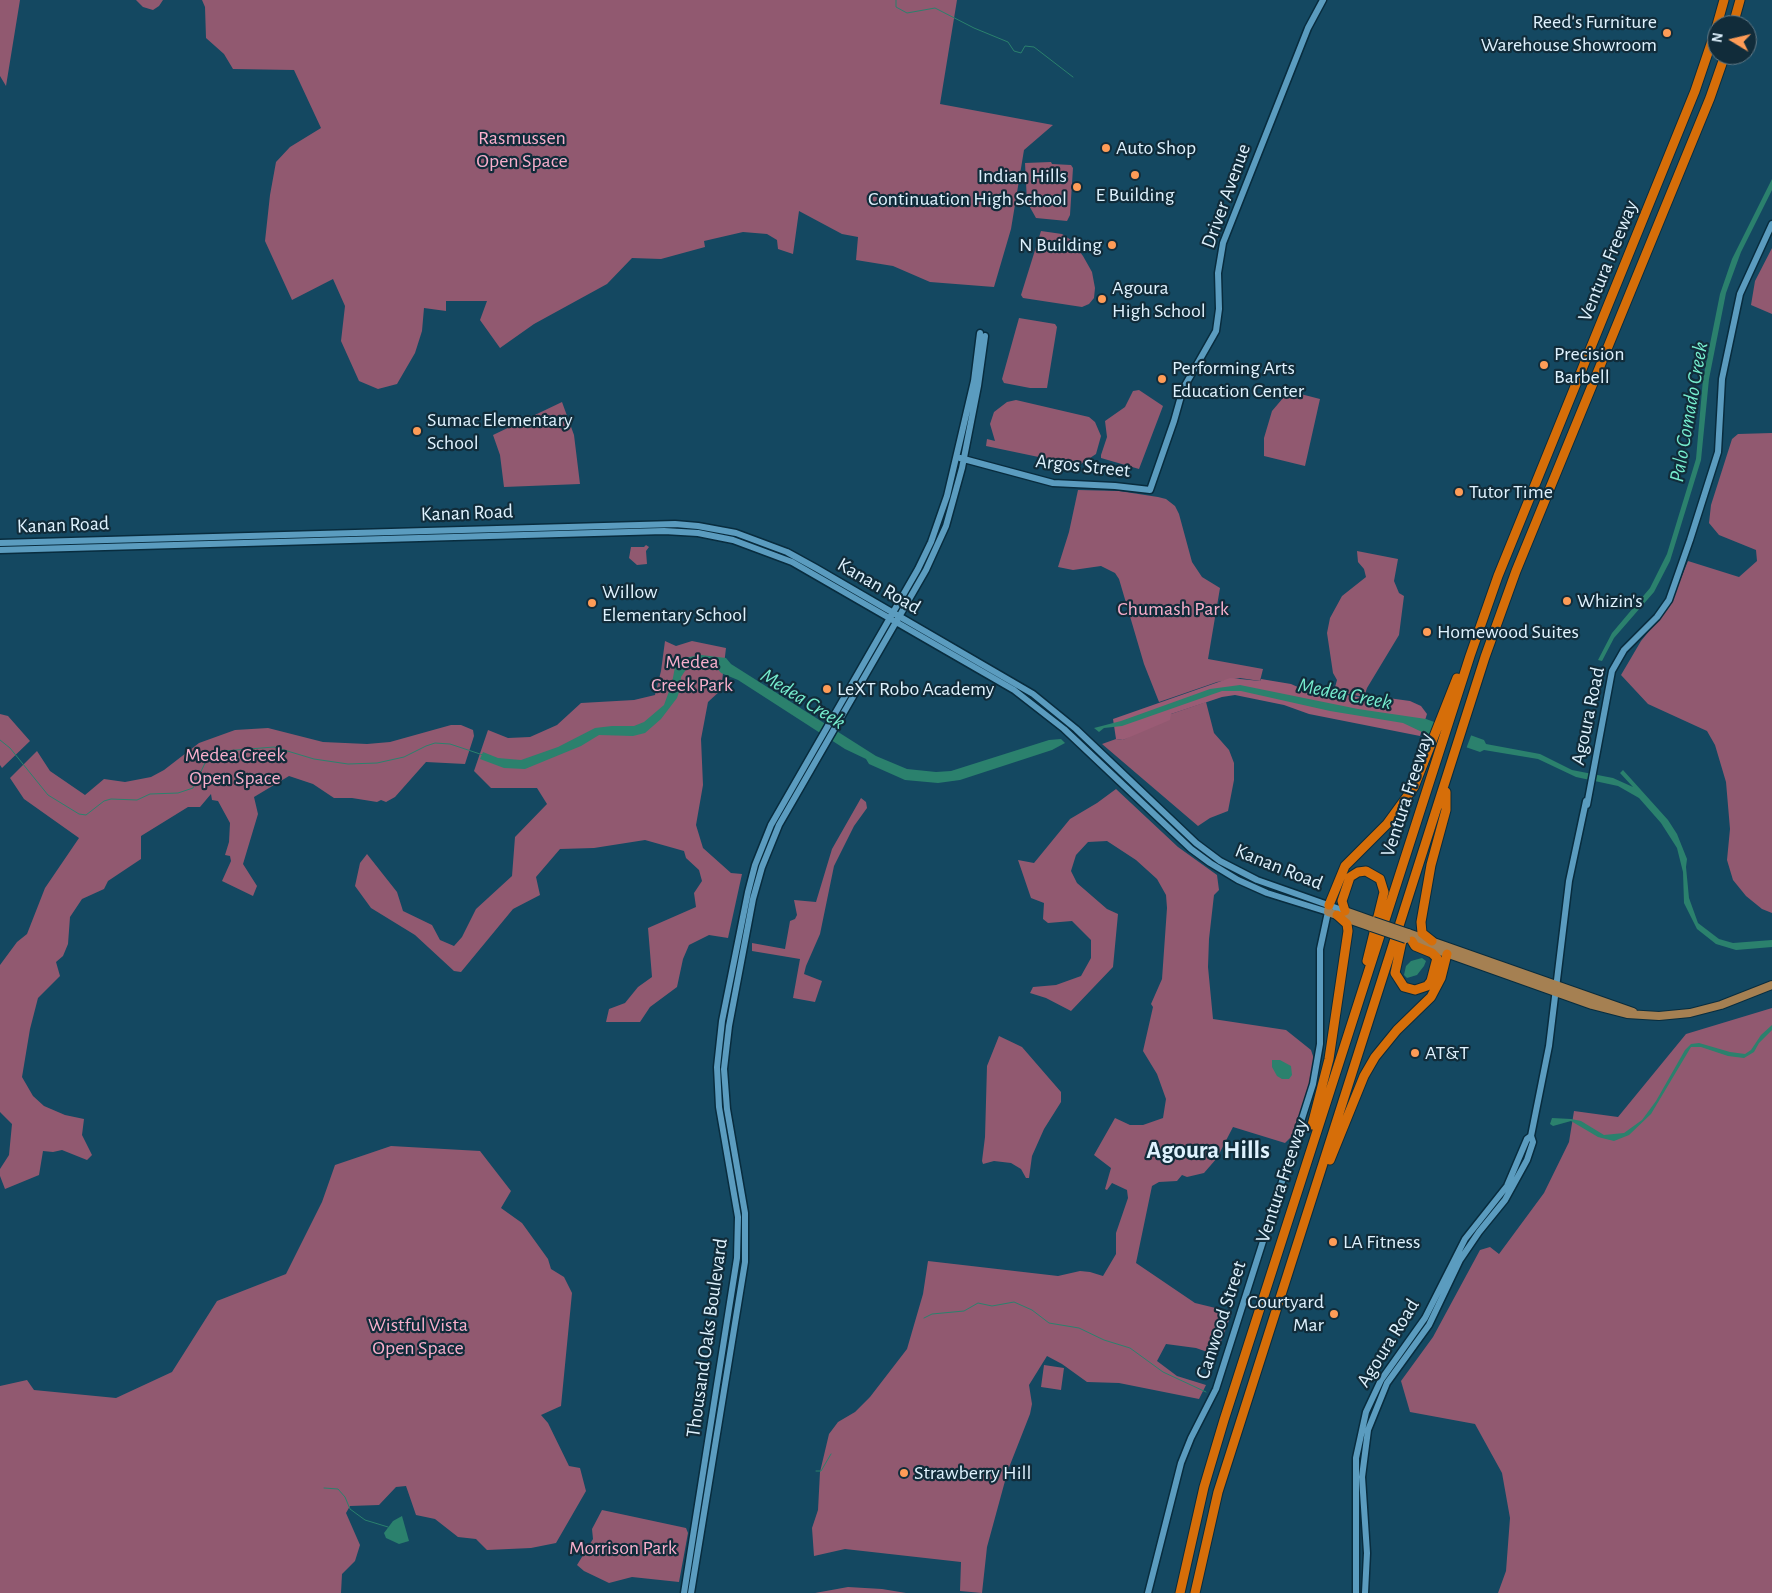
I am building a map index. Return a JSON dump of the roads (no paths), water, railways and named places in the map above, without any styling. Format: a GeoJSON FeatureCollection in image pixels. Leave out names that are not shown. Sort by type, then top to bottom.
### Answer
{"type":"FeatureCollection","features":[{"type":"Feature","properties":{"kind":"highway","name":"Ventura Freeway"},"geometry":{"type":"LineString","coordinates":[[1720,15],[1724,0]]}},
{"type":"Feature","properties":{"kind":"highway"},"geometry":{"type":"LineString","coordinates":[[1736,15],[1740,0]]}},
{"type":"Feature","properties":{"kind":"highway"},"geometry":{"type":"LineString","coordinates":[[1742,15],[1746,0]]}},
{"type":"Feature","properties":{"kind":"highway","name":"Ventura Freeway"},"geometry":{"type":"LineString","coordinates":[[1180,1593],[1204,1487],[1365,981],[1438,742],[1498,576],[1695,91],[1707,55]]}},
{"type":"Feature","properties":{"kind":"highway","name":"Ventura Freeway"},"geometry":{"type":"LineString","coordinates":[[1195,1593],[1218,1492],[1306,1213],[1432,828],[1464,723],[1516,571],[1710,98],[1722,65]]}},
{"type":"Feature","properties":{"kind":"highway"},"geometry":{"type":"LineString","coordinates":[[1298,1188],[1302,1160],[1324,1083],[1332,1043],[1348,928],[1335,911],[1345,866],[1386,824],[1408,796],[1438,742]]}},
{"type":"Feature","properties":{"kind":"highway"},"geometry":{"type":"LineString","coordinates":[[1432,941],[1422,933],[1421,922],[1432,865],[1446,810],[1447,781]]}},
{"type":"Feature","properties":{"kind":"highway"},"geometry":{"type":"LineString","coordinates":[[1408,937],[1415,946],[1432,953],[1437,958],[1431,981],[1427,986],[1415,990],[1404,987],[1400,983],[1395,973],[1395,965],[1427,858],[1432,828]]}},
{"type":"Feature","properties":{"kind":"highway"},"geometry":{"type":"LineString","coordinates":[[1335,911],[1342,901],[1346,883],[1350,877],[1358,872],[1366,871],[1380,879],[1384,892],[1368,953],[1365,981]]}},
{"type":"Feature","properties":{"kind":"highway"},"geometry":{"type":"LineString","coordinates":[[1306,1213],[1320,1190],[1336,1145],[1375,1057],[1397,1030],[1431,997],[1441,978],[1448,950]]}},
{"type":"Feature","properties":{"kind":"main road","name":"Driver Avenue"},"geometry":{"type":"LineString","coordinates":[[1150,490],[1185,383],[1216,331],[1219,309],[1218,273],[1223,243],[1308,28],[1323,0]]}},
{"type":"Feature","properties":{"kind":"main road","name":"Agoura Road"},"geometry":{"type":"LineString","coordinates":[[1365,1593],[1367,1553],[1363,1499],[1365,1443],[1382,1394],[1393,1373],[1429,1325],[1466,1250],[1512,1189],[1527,1160],[1533,1142],[1531,1136],[1549,1046],[1569,881],[1612,671],[1624,650],[1663,610],[1672,594],[1681,569],[1718,452],[1722,379],[1740,294],[1772,224]]}},
{"type":"Feature","properties":{"kind":"main road","name":"Thousand Oaks Boulevard"},"geometry":{"type":"LineString","coordinates":[[684,1593],[738,1246],[736,1201],[718,1094],[719,1040],[746,899],[755,865],[771,825],[894,617],[938,525],[959,458],[983,334]]}},
{"type":"Feature","properties":{"kind":"main road","name":"Argos Street"},"geometry":{"type":"LineString","coordinates":[[959,458],[1053,483],[1150,490]]}},
{"type":"Feature","properties":{"kind":"main road","name":"Kanan Road"},"geometry":{"type":"LineString","coordinates":[[0,543],[540,527],[698,526],[736,533],[787,552],[894,617]]}},
{"type":"Feature","properties":{"kind":"main road","name":"Kanan Road"},"geometry":{"type":"LineString","coordinates":[[0,550],[664,531],[733,540],[778,556],[1016,684],[1054,710],[1196,843],[1220,861],[1257,880],[1408,937],[1642,1014],[1690,1014],[1721,1005],[1772,985]]}},
{"type":"Feature","properties":{"kind":"main road","name":"Thousand Oaks Boulevard"},"geometry":{"type":"LineString","coordinates":[[691,1593],[744,1262],[745,1213],[725,1096],[726,1042],[754,898],[762,867],[778,826],[825,736]]}},
{"type":"Feature","properties":{"kind":"main road","name":"Canwood Street"},"geometry":{"type":"LineString","coordinates":[[1148,1593],[1181,1463],[1191,1438],[1216,1389],[1313,1084],[1320,1044],[1319,959],[1335,911]]}},
{"type":"Feature","properties":{"kind":"main road","name":"Kanan Road"},"geometry":{"type":"LineString","coordinates":[[1408,937],[1432,941],[1448,950]]}},
{"type":"Feature","properties":{"kind":"main road","name":"Agoura Road"},"geometry":{"type":"LineString","coordinates":[[1356,1593],[1356,1458],[1366,1412],[1395,1359],[1425,1318],[1465,1240],[1507,1186],[1527,1139],[1531,1136]]}},
{"type":"Feature","properties":{"kind":"main road"},"geometry":{"type":"LineString","coordinates":[[1355,1499],[1363,1499]]}},
{"type":"Feature","properties":{"kind":"waterway"},"geometry":{"type":"LineString","coordinates":[[896,0],[896,7],[907,13],[935,8],[974,28],[1008,42],[1014,51],[1021,53],[1025,46],[1034,47],[1073,77]]}},
{"type":"Feature","properties":{"kind":"waterway","name":"Medea Creek"},"geometry":{"type":"LineString","coordinates":[[0,740],[10,748],[48,795],[79,814],[86,815],[104,801],[111,799],[137,800],[150,794],[178,793],[193,788],[207,759],[224,751],[274,747],[314,759],[348,764],[377,763],[404,757],[435,743],[450,744],[483,755]]}},
{"type":"Feature","properties":{"kind":"waterway"},"geometry":{"type":"LineString","coordinates":[[924,1318],[932,1314],[964,1311],[978,1303],[992,1306],[1014,1302],[1032,1310],[1049,1323],[1079,1328],[1104,1340],[1130,1348],[1163,1372],[1206,1392]]}},
{"type":"Feature","properties":{"kind":"waterway"},"geometry":{"type":"LineString","coordinates":[[816,1471],[821,1471],[831,1454]]}},
{"type":"Feature","properties":{"kind":"waterway"},"geometry":{"type":"LineString","coordinates":[[324,1488],[338,1489],[345,1497],[350,1509],[365,1520],[388,1527]]}},
{"type":"Feature","properties":{"kind":"place","name":"Reed's Furniture Warehouse Showroom"},"geometry":{"type":"Point","coordinates":[1667,33]}},
{"type":"Feature","properties":{"kind":"place","name":"Auto Shop"},"geometry":{"type":"Point","coordinates":[1106,148]}},
{"type":"Feature","properties":{"kind":"place","name":"E Building"},"geometry":{"type":"Point","coordinates":[1135,175]}},
{"type":"Feature","properties":{"kind":"place","name":"Indian Hills Continuation High School"},"geometry":{"type":"Point","coordinates":[1077,187]}},
{"type":"Feature","properties":{"kind":"place","name":"N Building"},"geometry":{"type":"Point","coordinates":[1112,245]}},
{"type":"Feature","properties":{"kind":"place","name":"Agoura High School"},"geometry":{"type":"Point","coordinates":[1102,299]}},
{"type":"Feature","properties":{"kind":"place","name":"Precision Barbell"},"geometry":{"type":"Point","coordinates":[1544,365]}},
{"type":"Feature","properties":{"kind":"place","name":"Performing Arts Education Center"},"geometry":{"type":"Point","coordinates":[1162,379]}},
{"type":"Feature","properties":{"kind":"place","name":"Sumac Elementary School"},"geometry":{"type":"Point","coordinates":[417,431]}},
{"type":"Feature","properties":{"kind":"place","name":"Tutor Time"},"geometry":{"type":"Point","coordinates":[1459,492]}},
{"type":"Feature","properties":{"kind":"place","name":"Whizin's"},"geometry":{"type":"Point","coordinates":[1567,601]}},
{"type":"Feature","properties":{"kind":"place","name":"Willow Elementary School"},"geometry":{"type":"Point","coordinates":[592,603]}},
{"type":"Feature","properties":{"kind":"place","name":"Homewood Suites"},"geometry":{"type":"Point","coordinates":[1427,632]}},
{"type":"Feature","properties":{"kind":"place","name":"LeXT Robo Academy"},"geometry":{"type":"Point","coordinates":[827,689]}},
{"type":"Feature","properties":{"kind":"place","name":"AT&T"},"geometry":{"type":"Point","coordinates":[1415,1053]}},
{"type":"Feature","properties":{"kind":"place","name":"LA Fitness"},"geometry":{"type":"Point","coordinates":[1333,1242]}},
{"type":"Feature","properties":{"kind":"place","name":"Courtyard Mar"},"geometry":{"type":"Point","coordinates":[1334,1314]}},
{"type":"Feature","properties":{"kind":"place","name":"Strawberry Hill"},"geometry":{"type":"Point","coordinates":[904,1473]}},
{"type":"Feature","properties":{"kind":"district","name":"Agoura Hills"},"geometry":{"type":"Point","coordinates":[1208,1150]}},
{"type":"Feature","properties":{"kind":"park label","name":"Rasmussen Open Space"},"geometry":{"type":"Point","coordinates":[522,150]}},
{"type":"Feature","properties":{"kind":"park label","name":"Chumash Park"},"geometry":{"type":"Point","coordinates":[1173,609]}},
{"type":"Feature","properties":{"kind":"park label","name":"Medea Creek Park"},"geometry":{"type":"Point","coordinates":[692,674]}},
{"type":"Feature","properties":{"kind":"park label","name":"Medea Creek Open Space"},"geometry":{"type":"Point","coordinates":[235,766]}},
{"type":"Feature","properties":{"kind":"park label","name":"Wistful Vista Open Space"},"geometry":{"type":"Point","coordinates":[418,1336]}},
{"type":"Feature","properties":{"kind":"park label","name":"Morrison Park"},"geometry":{"type":"Point","coordinates":[623,1548]}},
{"type":"Feature","properties":{"kind":"water label","name":"Palo Comado Creek"},"geometry":{"type":"Point","coordinates":[1689,412]}}]}
